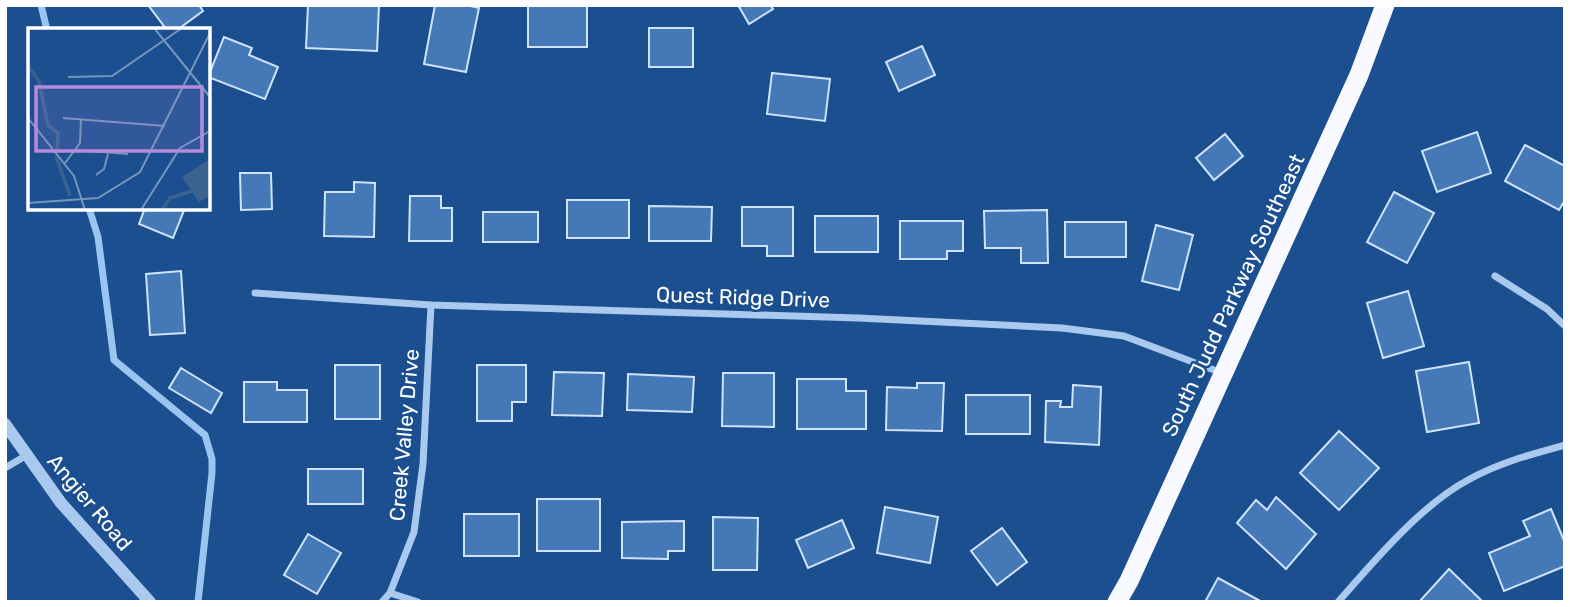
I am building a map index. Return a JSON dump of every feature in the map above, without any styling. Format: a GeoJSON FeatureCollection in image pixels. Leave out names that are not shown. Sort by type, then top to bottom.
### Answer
{"type":"FeatureCollection","features":[{"type":"Feature","properties":{"kind":"highway","name":"South Judd Parkway Southeast"},"geometry":{"type":"LineString","coordinates":[[1117,602],[1129,581],[1359,75],[1385,5]]}},
{"type":"Feature","properties":{"kind":"street"},"geometry":{"type":"LineString","coordinates":[[1495,276],[1547,309],[1565,326]]}},
{"type":"Feature","properties":{"kind":"street","name":"Quest Ridge Drive"},"geometry":{"type":"LineString","coordinates":[[255,293],[431,305],[1062,328],[1124,336],[1223,373]]}},
{"type":"Feature","properties":{"kind":"street","name":"Creek Valley Drive"},"geometry":{"type":"LineString","coordinates":[[382,602],[390,593],[414,532],[423,464],[431,305]]}},
{"type":"Feature","properties":{"kind":"street","name":"Angier Road"},"geometry":{"type":"LineString","coordinates":[[5,424],[61,503],[150,602]]}},
{"type":"Feature","properties":{"kind":"street"},"geometry":{"type":"LineString","coordinates":[[1338,602],[1418,517],[1466,481],[1517,458],[1565,445]]}},
{"type":"Feature","properties":{"kind":"street"},"geometry":{"type":"LineString","coordinates":[[5,468],[27,454]]}},
{"type":"Feature","properties":{"kind":"street"},"geometry":{"type":"LineString","coordinates":[[390,593],[418,602]]}},
{"type":"Feature","properties":{"kind":"building"},"geometry":{"type":"Polygon","coordinates":[[[148,5],[199,5],[203,11],[180,28],[165,28],[148,5]]]}},
{"type":"Feature","properties":{"kind":"building"},"geometry":{"type":"Polygon","coordinates":[[[308,5],[379,5],[377,51],[306,48],[308,5]]]}},
{"type":"Feature","properties":{"kind":"building"},"geometry":{"type":"Polygon","coordinates":[[[435,5],[466,5],[479,8],[466,72],[424,64],[435,5]]]}},
{"type":"Feature","properties":{"kind":"building"},"geometry":{"type":"Polygon","coordinates":[[[528,5],[587,5],[587,47],[528,47],[528,5]]]}},
{"type":"Feature","properties":{"kind":"building"},"geometry":{"type":"Polygon","coordinates":[[[738,5],[770,5],[773,9],[749,24],[738,5]]]}},
{"type":"Feature","properties":{"kind":"building"},"geometry":{"type":"Polygon","coordinates":[[[649,28],[693,28],[693,67],[649,67],[649,28]]]}},
{"type":"Feature","properties":{"kind":"building"},"geometry":{"type":"Polygon","coordinates":[[[224,37],[252,48],[249,55],[278,67],[265,99],[210,78],[224,37]]]}},
{"type":"Feature","properties":{"kind":"building"},"geometry":{"type":"Polygon","coordinates":[[[922,46],[935,75],[899,91],[886,62],[922,46]]]}},
{"type":"Feature","properties":{"kind":"building"},"geometry":{"type":"Polygon","coordinates":[[[772,73],[830,79],[825,121],[767,114],[772,73]]]}},
{"type":"Feature","properties":{"kind":"building"},"geometry":{"type":"Polygon","coordinates":[[[1477,132],[1491,173],[1437,192],[1422,151],[1477,132]]]}},
{"type":"Feature","properties":{"kind":"building"},"geometry":{"type":"Polygon","coordinates":[[[1225,134],[1243,156],[1214,180],[1196,158],[1225,134]]]}},
{"type":"Feature","properties":{"kind":"building"},"geometry":{"type":"Polygon","coordinates":[[[1525,145],[1565,166],[1565,200],[1559,210],[1505,181],[1525,145]]]}},
{"type":"Feature","properties":{"kind":"building"},"geometry":{"type":"Polygon","coordinates":[[[240,173],[271,173],[272,209],[241,210],[240,173]]]}},
{"type":"Feature","properties":{"kind":"building"},"geometry":{"type":"Polygon","coordinates":[[[354,182],[375,183],[374,237],[324,236],[325,192],[354,192],[354,182]]]}},
{"type":"Feature","properties":{"kind":"building"},"geometry":{"type":"Polygon","coordinates":[[[1394,192],[1434,213],[1407,263],[1367,242],[1394,192]]]}},
{"type":"Feature","properties":{"kind":"building"},"geometry":{"type":"Polygon","coordinates":[[[410,196],[441,196],[441,208],[452,208],[452,241],[409,241],[410,196]]]}},
{"type":"Feature","properties":{"kind":"building"},"geometry":{"type":"Polygon","coordinates":[[[567,200],[629,200],[629,238],[567,238],[567,200]]]}},
{"type":"Feature","properties":{"kind":"building"},"geometry":{"type":"Polygon","coordinates":[[[649,206],[712,207],[711,241],[649,241],[649,206]]]}},
{"type":"Feature","properties":{"kind":"building"},"geometry":{"type":"Polygon","coordinates":[[[742,207],[793,207],[793,256],[767,256],[767,246],[742,246],[742,207]]]}},
{"type":"Feature","properties":{"kind":"building"},"geometry":{"type":"Polygon","coordinates":[[[144,210],[184,210],[173,238],[139,224],[144,210]]]}},
{"type":"Feature","properties":{"kind":"building"},"geometry":{"type":"Polygon","coordinates":[[[1047,210],[1048,263],[1021,263],[1021,248],[985,248],[984,211],[1047,210]]]}},
{"type":"Feature","properties":{"kind":"building"},"geometry":{"type":"Polygon","coordinates":[[[483,212],[538,212],[538,242],[483,242],[483,212]]]}},
{"type":"Feature","properties":{"kind":"building"},"geometry":{"type":"Polygon","coordinates":[[[815,216],[878,216],[878,252],[815,252],[815,216]]]}},
{"type":"Feature","properties":{"kind":"building"},"geometry":{"type":"Polygon","coordinates":[[[900,221],[963,221],[963,251],[947,251],[947,259],[900,259],[900,221]]]}},
{"type":"Feature","properties":{"kind":"building"},"geometry":{"type":"Polygon","coordinates":[[[1065,222],[1126,222],[1126,257],[1065,257],[1065,222]]]}},
{"type":"Feature","properties":{"kind":"building"},"geometry":{"type":"Polygon","coordinates":[[[1156,225],[1193,235],[1179,290],[1142,281],[1156,225]]]}},
{"type":"Feature","properties":{"kind":"building"},"geometry":{"type":"Polygon","coordinates":[[[181,271],[185,333],[150,335],[146,274],[181,271]]]}},
{"type":"Feature","properties":{"kind":"building"},"geometry":{"type":"Polygon","coordinates":[[[1408,291],[1424,346],[1383,358],[1367,303],[1408,291]]]}},
{"type":"Feature","properties":{"kind":"building"},"geometry":{"type":"Polygon","coordinates":[[[1469,362],[1479,423],[1427,432],[1416,371],[1469,362]]]}},
{"type":"Feature","properties":{"kind":"building"},"geometry":{"type":"Polygon","coordinates":[[[335,365],[380,365],[380,419],[335,419],[335,365]]]}},
{"type":"Feature","properties":{"kind":"building"},"geometry":{"type":"Polygon","coordinates":[[[477,365],[526,365],[526,402],[512,402],[512,421],[477,421],[477,365]]]}},
{"type":"Feature","properties":{"kind":"building"},"geometry":{"type":"Polygon","coordinates":[[[181,368],[222,393],[211,413],[169,388],[181,368]]]}},
{"type":"Feature","properties":{"kind":"building"},"geometry":{"type":"Polygon","coordinates":[[[554,372],[604,373],[602,416],[552,415],[554,372]]]}},
{"type":"Feature","properties":{"kind":"building"},"geometry":{"type":"Polygon","coordinates":[[[723,373],[774,373],[774,427],[722,426],[723,373]]]}},
{"type":"Feature","properties":{"kind":"building"},"geometry":{"type":"Polygon","coordinates":[[[628,374],[694,377],[692,412],[627,410],[628,374]]]}},
{"type":"Feature","properties":{"kind":"building"},"geometry":{"type":"Polygon","coordinates":[[[797,379],[846,379],[846,391],[866,391],[866,429],[797,429],[797,379]]]}},
{"type":"Feature","properties":{"kind":"building"},"geometry":{"type":"Polygon","coordinates":[[[244,382],[277,382],[277,390],[307,390],[307,422],[244,422],[244,382]]]}},
{"type":"Feature","properties":{"kind":"building"},"geometry":{"type":"Polygon","coordinates":[[[917,383],[944,383],[942,431],[886,430],[887,387],[917,388],[917,383]]]}},
{"type":"Feature","properties":{"kind":"building"},"geometry":{"type":"Polygon","coordinates":[[[1073,385],[1101,387],[1099,445],[1045,442],[1046,401],[1061,401],[1060,407],[1072,407],[1073,385]]]}},
{"type":"Feature","properties":{"kind":"building"},"geometry":{"type":"Polygon","coordinates":[[[966,395],[1030,395],[1030,434],[966,434],[966,395]]]}},
{"type":"Feature","properties":{"kind":"building"},"geometry":{"type":"Polygon","coordinates":[[[1339,431],[1379,468],[1339,510],[1300,473],[1339,431]]]}},
{"type":"Feature","properties":{"kind":"building"},"geometry":{"type":"Polygon","coordinates":[[[308,469],[363,469],[363,504],[308,504],[308,469]]]}},
{"type":"Feature","properties":{"kind":"building"},"geometry":{"type":"Polygon","coordinates":[[[1276,497],[1316,534],[1286,569],[1237,523],[1256,500],[1267,510],[1276,497]]]}},
{"type":"Feature","properties":{"kind":"building"},"geometry":{"type":"Polygon","coordinates":[[[537,499],[600,499],[600,551],[537,551],[537,499]]]}},
{"type":"Feature","properties":{"kind":"building"},"geometry":{"type":"Polygon","coordinates":[[[885,507],[938,517],[930,563],[877,553],[885,507]]]}},
{"type":"Feature","properties":{"kind":"building"},"geometry":{"type":"Polygon","coordinates":[[[1551,509],[1565,543],[1565,566],[1504,591],[1489,553],[1530,536],[1523,521],[1551,509]]]}},
{"type":"Feature","properties":{"kind":"building"},"geometry":{"type":"Polygon","coordinates":[[[464,514],[519,514],[519,556],[464,556],[464,514]]]}},
{"type":"Feature","properties":{"kind":"building"},"geometry":{"type":"Polygon","coordinates":[[[713,517],[758,518],[757,570],[713,570],[713,517]]]}},
{"type":"Feature","properties":{"kind":"building"},"geometry":{"type":"Polygon","coordinates":[[[842,520],[854,548],[808,568],[796,540],[842,520]]]}},
{"type":"Feature","properties":{"kind":"building"},"geometry":{"type":"Polygon","coordinates":[[[684,521],[684,551],[668,551],[668,559],[622,558],[622,522],[684,521]]]}},
{"type":"Feature","properties":{"kind":"building"},"geometry":{"type":"Polygon","coordinates":[[[1002,528],[1027,562],[997,585],[971,551],[1002,528]]]}},
{"type":"Feature","properties":{"kind":"building"},"geometry":{"type":"Polygon","coordinates":[[[308,534],[341,553],[317,594],[284,575],[308,534]]]}},
{"type":"Feature","properties":{"kind":"building"},"geometry":{"type":"Polygon","coordinates":[[[1449,569],[1482,601],[1481,602],[1419,602],[1449,569]]]}},
{"type":"Feature","properties":{"kind":"building"},"geometry":{"type":"Polygon","coordinates":[[[1218,578],[1262,602],[1205,602],[1218,578]]]}},
{"type":"Feature","properties":{"kind":"waterway"},"geometry":{"type":"LineString","coordinates":[[41,5],[47,28]]}},
{"type":"Feature","properties":{"kind":"waterway"},"geometry":{"type":"LineString","coordinates":[[90,210],[98,237],[114,360],[205,435],[212,459],[198,602]]}}]}
